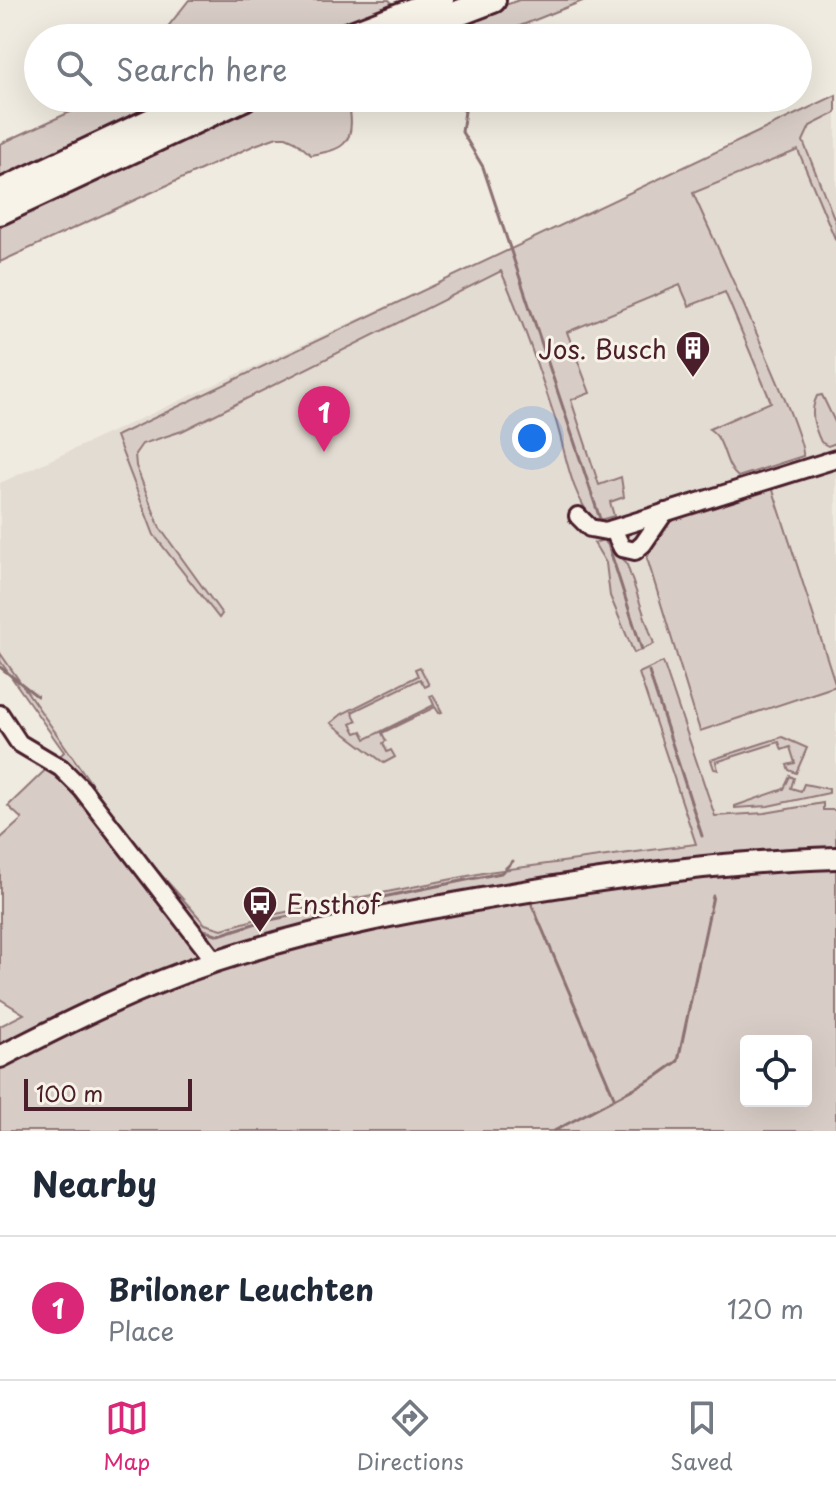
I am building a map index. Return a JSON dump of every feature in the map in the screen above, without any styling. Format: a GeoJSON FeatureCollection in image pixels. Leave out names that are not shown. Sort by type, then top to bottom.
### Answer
{"type":"FeatureCollection","features":[{"type":"Feature","properties":{"kind":"highway"},"geometry":{"type":"LineString","coordinates":[[378,24],[441,0]]}},
{"type":"Feature","properties":{"kind":"highway"},"geometry":{"type":"LineString","coordinates":[[430,24],[493,0]]}},
{"type":"Feature","properties":{"kind":"highway"},"geometry":{"type":"LineString","coordinates":[[0,192],[170,112]]}},
{"type":"Feature","properties":{"kind":"highway"},"geometry":{"type":"LineString","coordinates":[[0,212],[214,112]]}},
{"type":"Feature","properties":{"kind":"main road"},"geometry":{"type":"LineString","coordinates":[[0,1057],[113,1002],[215,961],[332,929],[461,902],[701,867],[836,858]]}},
{"type":"Feature","properties":{"kind":"street"},"geometry":{"type":"LineString","coordinates":[[578,516],[597,531],[613,529],[836,459]]}},
{"type":"Feature","properties":{"kind":"street"},"geometry":{"type":"LineString","coordinates":[[613,529],[622,548],[635,551],[666,511]]}},
{"type":"Feature","properties":{"kind":"street"},"geometry":{"type":"LineString","coordinates":[[0,714],[19,743],[61,768],[82,789],[215,961]]}},
{"type":"Feature","properties":{"kind":"shaded area"},"geometry":{"type":"Polygon","coordinates":[[[189,0],[389,0],[393,4],[342,24],[170,24],[189,0]]]}},
{"type":"Feature","properties":{"kind":"shaded area"},"geometry":{"type":"Polygon","coordinates":[[[519,0],[585,0],[525,24],[455,24],[519,0]]]}},
{"type":"Feature","properties":{"kind":"shaded area"},"geometry":{"type":"Polygon","coordinates":[[[836,95],[836,836],[696,844],[488,872],[271,915],[222,929],[205,924],[132,842],[0,653],[0,483],[513,248],[800,112],[812,112],[812,106],[836,95]]]}},
{"type":"Feature","properties":{"kind":"shaded area"},"geometry":{"type":"Polygon","coordinates":[[[836,95],[836,113],[810,126],[803,141],[836,223],[836,241],[798,150],[693,193],[790,411],[803,456],[738,477],[733,472],[719,439],[709,429],[771,402],[725,292],[689,306],[680,285],[567,332],[590,393],[571,400],[599,485],[621,477],[624,497],[610,502],[614,516],[596,521],[587,512],[575,487],[543,381],[501,271],[182,431],[142,444],[135,454],[136,466],[160,528],[222,614],[219,618],[154,535],[116,436],[800,112],[812,112],[812,106],[836,95]]]}},
{"type":"Feature","properties":{"kind":"shaded area"},"geometry":{"type":"Polygon","coordinates":[[[70,112],[138,112],[0,178],[0,144],[70,112]]]}},
{"type":"Feature","properties":{"kind":"shaded area"},"geometry":{"type":"Polygon","coordinates":[[[243,112],[350,112],[348,139],[338,148],[311,155],[295,141],[277,137],[0,262],[0,224],[243,112]]]}},
{"type":"Feature","properties":{"kind":"shaded area"},"geometry":{"type":"Polygon","coordinates":[[[822,395],[836,424],[836,443],[828,446],[821,442],[813,419],[817,396],[822,395]]]}},
{"type":"Feature","properties":{"kind":"shaded area"},"geometry":{"type":"Polygon","coordinates":[[[772,487],[836,686],[700,731],[647,558],[668,521],[772,487]]]}},
{"type":"Feature","properties":{"kind":"shaded area"},"geometry":{"type":"Polygon","coordinates":[[[603,540],[626,562],[654,644],[634,653],[610,596],[606,563],[594,543],[603,540]]]}},
{"type":"Feature","properties":{"kind":"shaded area"},"geometry":{"type":"Polygon","coordinates":[[[0,653],[132,842],[205,924],[222,929],[271,915],[488,872],[696,844],[639,673],[663,662],[715,816],[765,813],[823,803],[823,810],[836,810],[836,853],[654,879],[836,866],[836,1131],[0,1131],[0,1026],[24,1014],[0,999],[0,839],[22,819],[8,806],[64,752],[0,661],[0,653]],[[609,886],[279,934],[123,1003],[238,962],[284,953],[316,938],[407,918],[609,886]]]}},
{"type":"Feature","properties":{"kind":"shaded area"},"geometry":{"type":"Polygon","coordinates":[[[420,667],[429,685],[425,687],[420,679],[352,712],[357,721],[351,724],[356,733],[362,731],[366,739],[434,705],[430,696],[433,695],[442,712],[439,713],[435,707],[382,733],[387,752],[391,750],[395,757],[384,763],[331,723],[342,714],[418,676],[415,669],[420,667]]]}},
{"type":"Feature","properties":{"kind":"shaded area"},"geometry":{"type":"Polygon","coordinates":[[[782,737],[807,748],[796,773],[789,770],[787,765],[795,763],[790,747],[782,750],[779,742],[716,762],[718,770],[714,769],[711,760],[782,737]]]}},
{"type":"Feature","properties":{"kind":"shaded area"},"geometry":{"type":"Polygon","coordinates":[[[790,776],[794,778],[791,788],[801,791],[804,784],[829,789],[829,793],[768,806],[735,808],[784,789],[790,776]]]}},
{"type":"Feature","properties":{"kind":"waterway"},"geometry":{"type":"LineString","coordinates":[[465,112],[462,132],[483,167],[602,525]]}},
{"type":"Feature","properties":{"kind":"waterway"},"geometry":{"type":"LineString","coordinates":[[607,541],[642,650]]}},
{"type":"Feature","properties":{"kind":"waterway"},"geometry":{"type":"LineString","coordinates":[[0,667],[37,696]]}},
{"type":"Feature","properties":{"kind":"waterway"},"geometry":{"type":"LineString","coordinates":[[649,672],[702,836]]}},
{"type":"Feature","properties":{"kind":"waterway"},"geometry":{"type":"LineString","coordinates":[[192,918],[204,930],[219,935],[260,922],[501,873],[513,861]]}},
{"type":"Feature","properties":{"kind":"waterway"},"geometry":{"type":"LineString","coordinates":[[554,1131],[657,1076],[678,1061],[713,896]]}},
{"type":"Feature","properties":{"kind":"waterway"},"geometry":{"type":"LineString","coordinates":[[532,905],[614,1097]]}},
{"type":"Feature","properties":{"kind":"place","name":"Jos. Busch"},"geometry":{"type":"Point","coordinates":[693,379]}},
{"type":"Feature","properties":{"kind":"place","name":"Briloner Leuchten"},"geometry":{"type":"Point","coordinates":[324,452]}},
{"type":"Feature","properties":{"kind":"place","name":"Ensthof"},"geometry":{"type":"Point","coordinates":[260,934]}}]}
